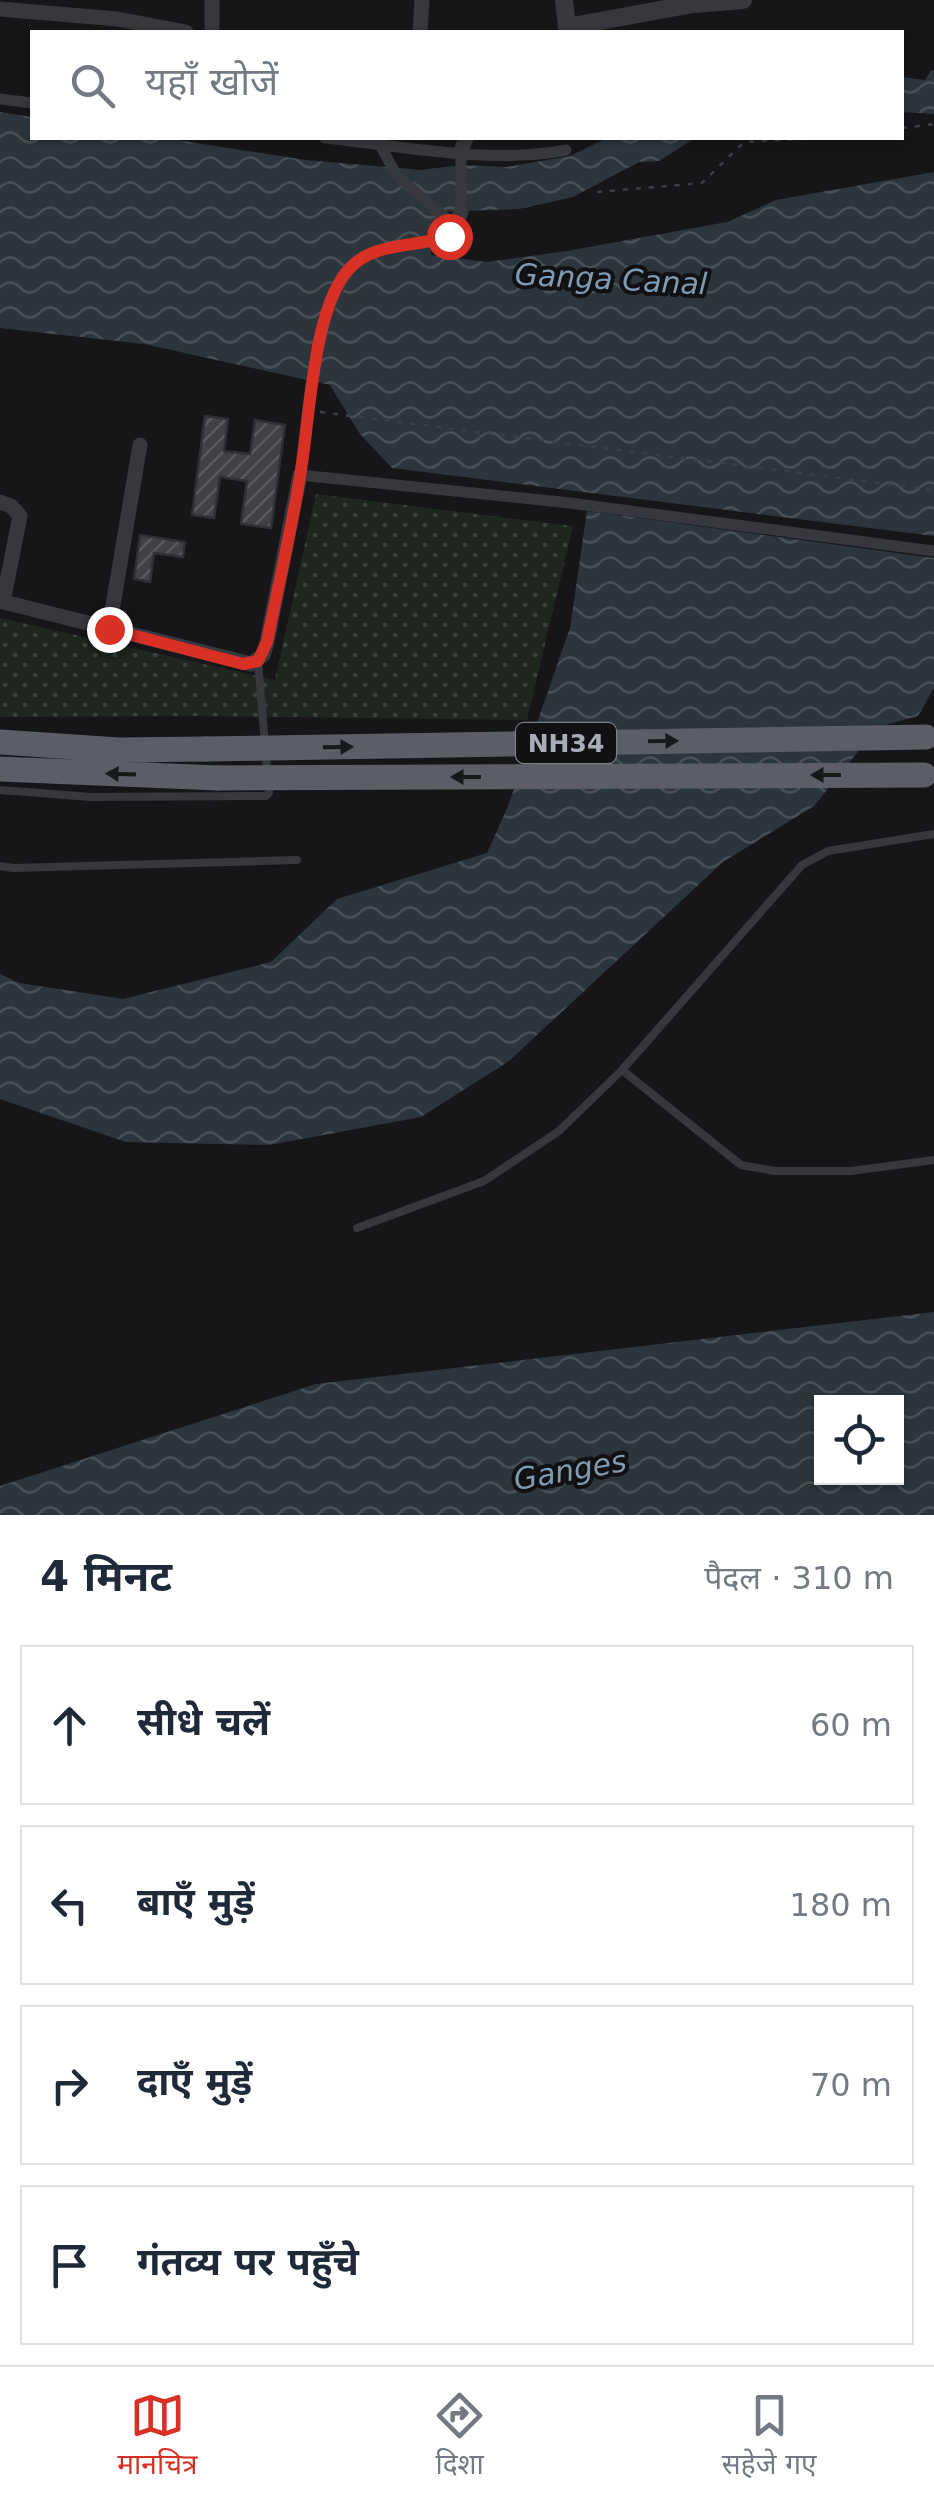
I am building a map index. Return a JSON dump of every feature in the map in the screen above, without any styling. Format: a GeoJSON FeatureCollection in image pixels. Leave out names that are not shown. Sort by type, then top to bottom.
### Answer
{"type":"FeatureCollection","features":[{"type":"Feature","properties":{"kind":"highway","name":"NH34"},"geometry":{"type":"LineString","coordinates":[[0,742],[118,750],[930,737]]}},
{"type":"Feature","properties":{"kind":"highway","name":"NH34"},"geometry":{"type":"LineString","coordinates":[[0,769],[218,778],[929,775]]}},
{"type":"Feature","properties":{"kind":"street"},"geometry":{"type":"LineString","coordinates":[[212,0],[212,30]]}},
{"type":"Feature","properties":{"kind":"street"},"geometry":{"type":"LineString","coordinates":[[420,30],[422,0]]}},
{"type":"Feature","properties":{"kind":"street"},"geometry":{"type":"LineString","coordinates":[[564,0],[568,30],[693,4],[743,0]]}},
{"type":"Feature","properties":{"kind":"street"},"geometry":{"type":"LineString","coordinates":[[0,9],[118,19],[176,30]]}},
{"type":"Feature","properties":{"kind":"street"},"geometry":{"type":"LineString","coordinates":[[0,99],[30,103]]}},
{"type":"Feature","properties":{"kind":"street"},"geometry":{"type":"LineString","coordinates":[[347,140],[533,156],[566,150]]}},
{"type":"Feature","properties":{"kind":"street"},"geometry":{"type":"LineString","coordinates":[[379,143],[398,176],[459,219]]}},
{"type":"Feature","properties":{"kind":"street"},"geometry":{"type":"LineString","coordinates":[[0,502],[11,506],[20,516],[2,601],[243,664],[258,661],[267,642],[300,476],[324,326],[334,293],[349,268],[369,254],[449,236],[459,219],[463,151]]}},
{"type":"Feature","properties":{"kind":"street"},"geometry":{"type":"LineString","coordinates":[[109,629],[140,445]]}},
{"type":"Feature","properties":{"kind":"street"},"geometry":{"type":"LineString","coordinates":[[300,476],[570,503],[934,551]]}},
{"type":"Feature","properties":{"kind":"lane"},"geometry":{"type":"LineString","coordinates":[[0,790],[91,797],[266,796],[270,792],[258,661]]}},
{"type":"Feature","properties":{"kind":"lane"},"geometry":{"type":"LineString","coordinates":[[358,1228],[484,1180],[559,1131],[622,1070],[802,865],[828,851],[934,834]]}},
{"type":"Feature","properties":{"kind":"lane"},"geometry":{"type":"LineString","coordinates":[[0,866],[297,860]]}},
{"type":"Feature","properties":{"kind":"lane"},"geometry":{"type":"LineString","coordinates":[[622,1070],[741,1165],[775,1170],[851,1171],[934,1160]]}},
{"type":"Feature","properties":{"kind":"path"},"geometry":{"type":"LineString","coordinates":[[904,128],[933,123]]}},
{"type":"Feature","properties":{"kind":"path"},"geometry":{"type":"LineString","coordinates":[[597,192],[702,183],[744,142],[781,140]]}},
{"type":"Feature","properties":{"kind":"path"},"geometry":{"type":"LineString","coordinates":[[332,414],[934,490]]}},
{"type":"Feature","properties":{"kind":"shaded area"},"geometry":{"type":"Polygon","coordinates":[[[316,494],[573,526],[527,720],[0,717],[0,618],[275,680],[316,494]]]}},
{"type":"Feature","properties":{"kind":"water"},"geometry":{"type":"Polygon","coordinates":[[[934,71],[934,114],[904,112],[904,77],[925,80],[934,71]]]}},
{"type":"Feature","properties":{"kind":"water","name":"Ganga Canal"},"geometry":{"type":"Polygon","coordinates":[[[0,112],[30,117],[30,140],[177,140],[306,160],[421,170],[461,165],[506,167],[570,156],[603,140],[692,140],[659,161],[639,162],[573,197],[519,209],[441,212],[432,226],[431,255],[487,262],[727,222],[776,200],[934,172],[934,536],[392,468],[360,434],[330,385],[144,344],[0,328],[0,112]]]}},
{"type":"Feature","properties":{"kind":"water"},"geometry":{"type":"Polygon","coordinates":[[[587,511],[934,558],[934,688],[918,716],[878,727],[814,806],[723,862],[509,1061],[421,1117],[269,1145],[126,1142],[0,1099],[0,974],[20,983],[123,999],[271,962],[337,899],[487,853],[508,806],[570,628],[587,511]]]}},
{"type":"Feature","properties":{"kind":"water","name":"Ganges"},"geometry":{"type":"Polygon","coordinates":[[[934,1312],[934,1515],[0,1515],[0,1486],[316,1384],[934,1312]]]}},
{"type":"Feature","properties":{"kind":"building"},"geometry":{"type":"Polygon","coordinates":[[[205,416],[228,419],[224,451],[250,454],[255,420],[285,425],[271,528],[241,524],[247,481],[220,477],[214,518],[192,515],[205,416]]]}},
{"type":"Feature","properties":{"kind":"building"},"geometry":{"type":"Polygon","coordinates":[[[140,535],[185,542],[183,557],[154,553],[150,582],[134,579],[140,535]]]}},
{"type":"Feature","properties":{"kind":"route"},"geometry":{"type":"LineString","coordinates":[[109,629],[243,664],[258,661],[267,642],[300,476],[316,360],[334,293],[349,268],[369,254],[449,236]]}}]}
